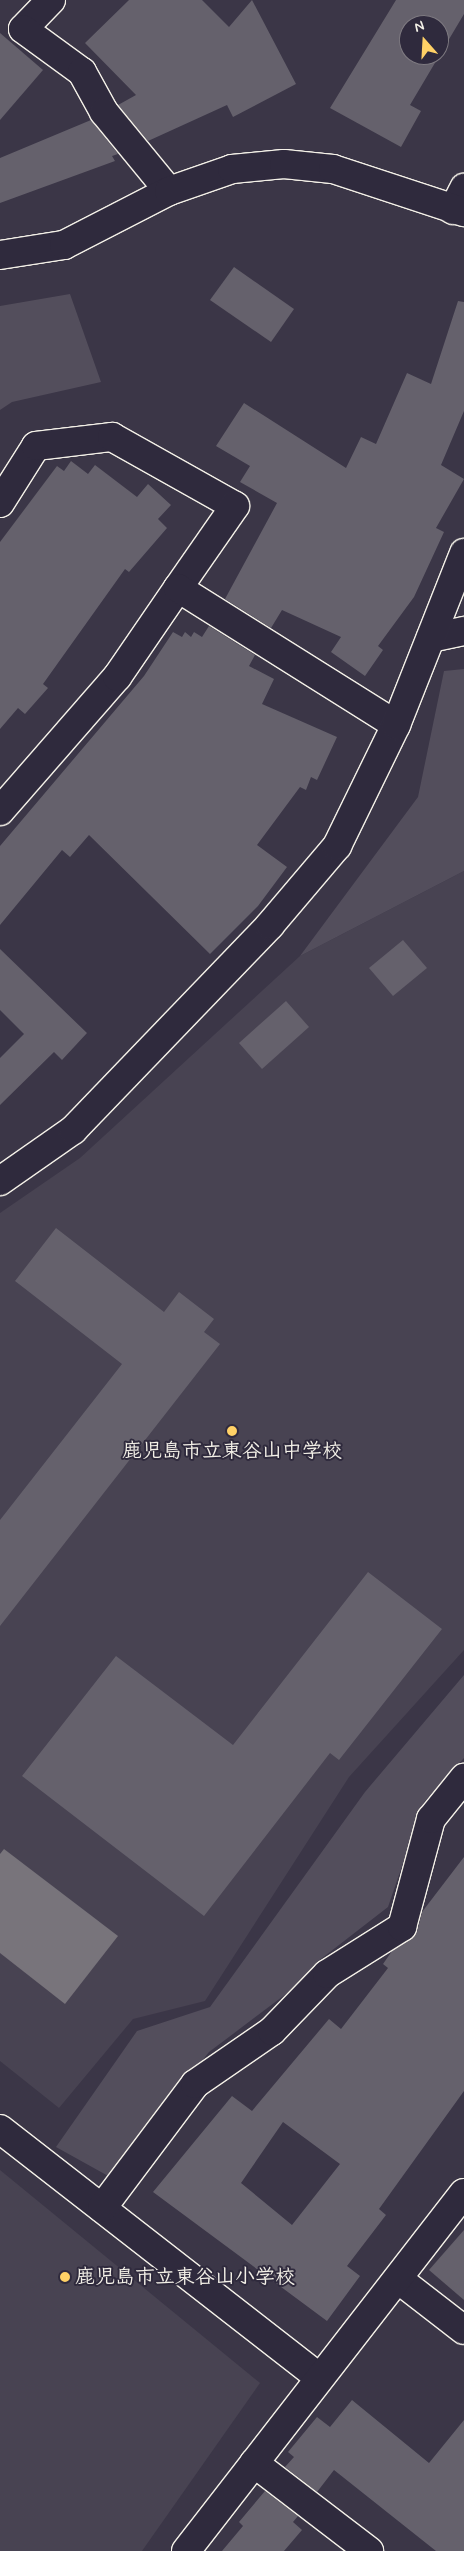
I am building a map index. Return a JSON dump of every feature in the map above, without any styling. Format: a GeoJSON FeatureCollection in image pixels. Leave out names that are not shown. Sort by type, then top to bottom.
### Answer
{"type":"FeatureCollection","features":[{"type":"Feature","properties":{"kind":"street"},"geometry":{"type":"LineString","coordinates":[[51,0],[23,30],[82,72],[104,112],[169,191]]}},
{"type":"Feature","properties":{"kind":"street"},"geometry":{"type":"LineString","coordinates":[[0,255],[64,245],[169,191],[232,169],[284,164],[333,169],[460,204]]}},
{"type":"Feature","properties":{"kind":"street"},"geometry":{"type":"LineString","coordinates":[[0,503],[36,446],[112,437],[235,506],[117,677],[0,811]]}},
{"type":"Feature","properties":{"kind":"street"},"geometry":{"type":"LineString","coordinates":[[0,1181],[73,1130],[270,925],[337,846],[396,724],[464,554]]}},
{"type":"Feature","properties":{"kind":"street"},"geometry":{"type":"LineString","coordinates":[[178,588],[396,724]]}},
{"type":"Feature","properties":{"kind":"street"},"geometry":{"type":"LineString","coordinates":[[431,638],[464,630]]}},
{"type":"Feature","properties":{"kind":"street"},"geometry":{"type":"LineString","coordinates":[[102,2208],[195,2084],[272,2032],[327,1974],[402,1927],[431,1819],[464,1778]]}},
{"type":"Feature","properties":{"kind":"street"},"geometry":{"type":"LineString","coordinates":[[0,2129],[320,2378]]}},
{"type":"Feature","properties":{"kind":"street"},"geometry":{"type":"LineString","coordinates":[[186,2551],[464,2193]]}},
{"type":"Feature","properties":{"kind":"street"},"geometry":{"type":"LineString","coordinates":[[398,2279],[464,2330]]}},
{"type":"Feature","properties":{"kind":"street"},"geometry":{"type":"LineString","coordinates":[[254,2463],[369,2551]]}},
{"type":"Feature","properties":{"kind":"shaded area"},"geometry":{"type":"Polygon","coordinates":[[[70,294],[101,382],[12,402],[0,410],[0,306],[70,294]]]}},
{"type":"Feature","properties":{"kind":"shaded area"},"geometry":{"type":"Polygon","coordinates":[[[464,669],[464,871],[300,956],[418,797],[444,671],[464,669]]]}},
{"type":"Feature","properties":{"kind":"shaded area","name":"鹿児島市立東谷山中学校"},"geometry":{"type":"Polygon","coordinates":[[[464,871],[464,1650],[349,1777],[205,2001],[133,2019],[59,2108],[0,2061],[0,1213],[80,1158],[300,956],[464,871]]]}},
{"type":"Feature","properties":{"kind":"shaded area"},"geometry":{"type":"Polygon","coordinates":[[[464,1675],[464,1758],[424,1802],[388,1907],[317,1962],[294,1988],[209,2052],[110,2177],[56,2147],[137,2031],[210,2007],[365,1792],[464,1675]]]}},
{"type":"Feature","properties":{"kind":"shaded area"},"geometry":{"type":"Polygon","coordinates":[[[4,1849],[118,1936],[65,2004],[0,1953],[0,1854],[4,1849]]]}},
{"type":"Feature","properties":{"kind":"shaded area","name":"鹿児島市立東谷山小学校"},"geometry":{"type":"Polygon","coordinates":[[[0,2170],[260,2383],[142,2551],[0,2551],[0,2170]]]}},
{"type":"Feature","properties":{"kind":"building"},"geometry":{"type":"Polygon","coordinates":[[[129,0],[202,0],[229,27],[252,0],[296,84],[233,117],[227,105],[148,141],[118,105],[136,95],[85,43],[129,0]]]}},
{"type":"Feature","properties":{"kind":"building"},"geometry":{"type":"Polygon","coordinates":[[[396,0],[464,0],[464,14],[449,39],[449,15],[399,15],[399,65],[434,65],[410,105],[421,111],[401,147],[330,108],[396,0]]]}},
{"type":"Feature","properties":{"kind":"building"},"geometry":{"type":"Polygon","coordinates":[[[0,33],[43,70],[0,120],[0,33]]]}},
{"type":"Feature","properties":{"kind":"building"},"geometry":{"type":"Polygon","coordinates":[[[91,120],[118,154],[112,156],[115,161],[0,203],[0,158],[91,120]]]}},
{"type":"Feature","properties":{"kind":"building"},"geometry":{"type":"Polygon","coordinates":[[[234,267],[294,309],[271,342],[210,300],[234,267]]]}},
{"type":"Feature","properties":{"kind":"building"},"geometry":{"type":"Polygon","coordinates":[[[458,301],[464,302],[464,411],[441,465],[464,479],[436,528],[444,532],[414,597],[378,646],[383,650],[365,676],[331,652],[341,637],[282,610],[271,628],[225,599],[277,503],[240,482],[250,466],[216,446],[244,403],[346,468],[361,437],[376,444],[407,373],[431,384],[458,301]]]}},
{"type":"Feature","properties":{"kind":"building"},"geometry":{"type":"Polygon","coordinates":[[[71,461],[88,474],[95,465],[137,497],[148,484],[171,505],[158,519],[167,528],[129,572],[125,569],[43,684],[48,688],[25,714],[18,708],[0,729],[0,542],[57,466],[64,471],[71,461]]]}},
{"type":"Feature","properties":{"kind":"building"},"geometry":{"type":"Polygon","coordinates":[[[209,626],[255,655],[249,666],[274,679],[262,704],[337,737],[317,780],[311,777],[306,790],[300,787],[257,845],[287,867],[258,906],[210,954],[89,835],[70,857],[62,850],[0,925],[0,846],[144,676],[173,632],[182,637],[185,632],[191,637],[194,632],[202,637],[209,626]]]}},
{"type":"Feature","properties":{"kind":"building"},"geometry":{"type":"Polygon","coordinates":[[[403,940],[427,968],[393,996],[369,968],[403,940]]]}},
{"type":"Feature","properties":{"kind":"building"},"geometry":{"type":"Polygon","coordinates":[[[0,949],[87,1033],[62,1060],[54,1052],[0,1105],[0,1058],[24,1034],[0,1010],[0,949]]]}},
{"type":"Feature","properties":{"kind":"building"},"geometry":{"type":"Polygon","coordinates":[[[286,1001],[309,1027],[262,1069],[239,1043],[286,1001]]]}},
{"type":"Feature","properties":{"kind":"building"},"geometry":{"type":"Polygon","coordinates":[[[56,1228],[164,1312],[179,1292],[214,1319],[204,1332],[220,1344],[0,1626],[0,1520],[122,1364],[15,1281],[56,1228]]]}},
{"type":"Feature","properties":{"kind":"building"},"geometry":{"type":"Polygon","coordinates":[[[368,1572],[442,1629],[339,1760],[330,1753],[204,1916],[22,1776],[116,1656],[233,1745],[368,1572]]]}},
{"type":"Feature","properties":{"kind":"building"},"geometry":{"type":"Polygon","coordinates":[[[464,1857],[464,2091],[379,2209],[386,2215],[347,2266],[360,2276],[327,2321],[153,2192],[232,2096],[252,2111],[329,2019],[341,2029],[388,1968],[383,1964],[392,1951],[417,1932],[422,1912],[464,1857]],[[283,2122],[241,2183],[292,2225],[340,2164],[283,2122]]]}},
{"type":"Feature","properties":{"kind":"building"},"geometry":{"type":"Polygon","coordinates":[[[464,2230],[464,2300],[429,2270],[464,2230]]]}},
{"type":"Feature","properties":{"kind":"building"},"geometry":{"type":"Polygon","coordinates":[[[352,2400],[429,2463],[464,2420],[464,2551],[436,2551],[334,2470],[317,2492],[285,2467],[294,2457],[288,2452],[317,2417],[330,2427],[352,2400]]]}},
{"type":"Feature","properties":{"kind":"building"},"geometry":{"type":"Polygon","coordinates":[[[265,2491],[298,2516],[293,2522],[302,2530],[284,2551],[222,2551],[243,2526],[239,2522],[265,2491]]]}},
{"type":"Feature","properties":{"kind":"place","name":"鹿児島市立東谷山中学校"},"geometry":{"type":"Point","coordinates":[232,1431]}},
{"type":"Feature","properties":{"kind":"place","name":"鹿児島市立東谷山小学校"},"geometry":{"type":"Point","coordinates":[65,2277]}}]}
